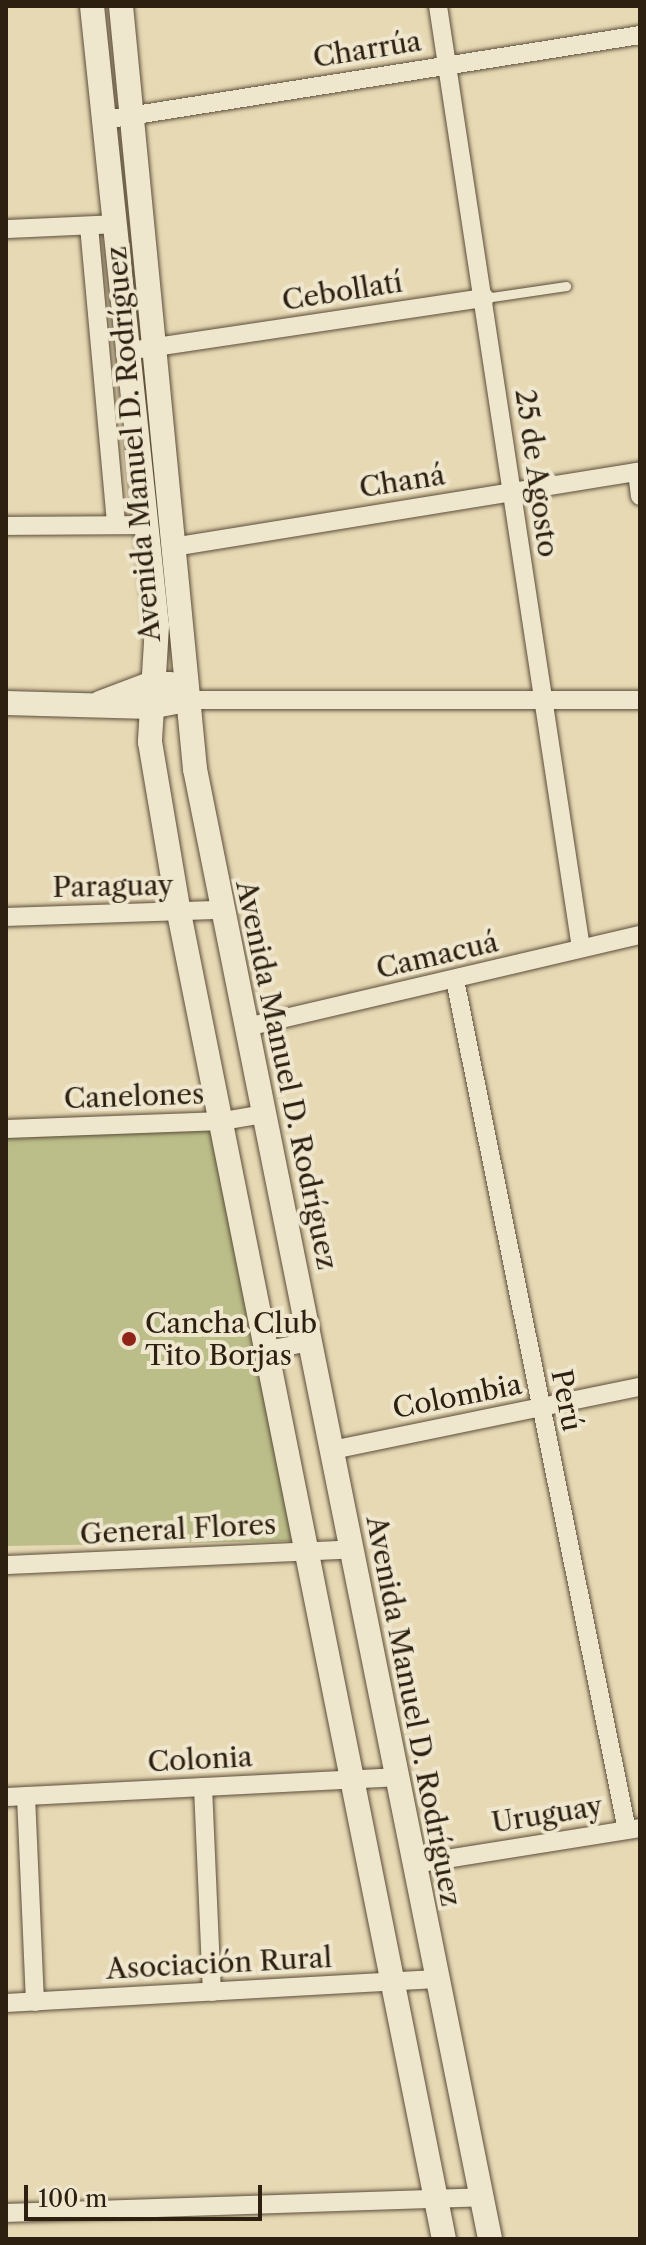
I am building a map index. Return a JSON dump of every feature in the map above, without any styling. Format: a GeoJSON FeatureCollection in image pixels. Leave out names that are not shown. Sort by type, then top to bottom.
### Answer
{"type":"FeatureCollection","features":[{"type":"Feature","properties":{"kind":"street","name":"Avenida Manuel D. Rodríguez"},"geometry":{"type":"LineString","coordinates":[[92,6],[157,626],[150,695],[150,742],[179,913],[355,1780],[444,2239]]}},
{"type":"Feature","properties":{"kind":"street","name":"Avenida Manuel D. Rodríguez"},"geometry":{"type":"LineString","coordinates":[[121,6],[187,700],[221,910],[490,2239]]}},
{"type":"Feature","properties":{"kind":"street","name":"25 de Agosto"},"geometry":{"type":"LineString","coordinates":[[438,6],[485,298],[540,700],[581,948]]}},
{"type":"Feature","properties":{"kind":"street","name":"Charrúa"},"geometry":{"type":"LineString","coordinates":[[104,120],[640,35]]}},
{"type":"Feature","properties":{"kind":"street"},"geometry":{"type":"LineString","coordinates":[[6,229],[115,224]]}},
{"type":"Feature","properties":{"kind":"street","name":"Avenida Manuel D. Rodríguez"},"geometry":{"type":"LineString","coordinates":[[89,226],[116,525]]}},
{"type":"Feature","properties":{"kind":"street","name":"Cebollatí"},"geometry":{"type":"LineString","coordinates":[[127,351],[485,298]]}},
{"type":"Feature","properties":{"kind":"street"},"geometry":{"type":"LineString","coordinates":[[638,472],[640,496]]}},
{"type":"Feature","properties":{"kind":"street","name":"Chaná"},"geometry":{"type":"LineString","coordinates":[[173,547],[638,472]]}},
{"type":"Feature","properties":{"kind":"street"},"geometry":{"type":"LineString","coordinates":[[6,526],[145,525]]}},
{"type":"Feature","properties":{"kind":"street"},"geometry":{"type":"LineString","coordinates":[[6,703],[100,703],[150,695],[170,684],[187,700],[640,700]]}},
{"type":"Feature","properties":{"kind":"street","name":"Paraguay"},"geometry":{"type":"LineString","coordinates":[[6,917],[221,910]]}},
{"type":"Feature","properties":{"kind":"street","name":"Camacuá"},"geometry":{"type":"LineString","coordinates":[[247,1027],[640,935]]}},
{"type":"Feature","properties":{"kind":"street","name":"Perú"},"geometry":{"type":"LineString","coordinates":[[455,980],[540,1408],[633,1829]]}},
{"type":"Feature","properties":{"kind":"street","name":"Canelones"},"geometry":{"type":"LineString","coordinates":[[6,1129],[223,1121],[264,1114]]}},
{"type":"Feature","properties":{"kind":"street"},"geometry":{"type":"LineString","coordinates":[[268,1350],[310,1342]]}},
{"type":"Feature","properties":{"kind":"street","name":"Colombia"},"geometry":{"type":"LineString","coordinates":[[332,1450],[640,1387]]}},
{"type":"Feature","properties":{"kind":"street","name":"General Flores"},"geometry":{"type":"LineString","coordinates":[[6,1565],[352,1549]]}},
{"type":"Feature","properties":{"kind":"street","name":"Colonia"},"geometry":{"type":"LineString","coordinates":[[6,1797],[396,1777]]}},
{"type":"Feature","properties":{"kind":"street"},"geometry":{"type":"LineString","coordinates":[[203,1787],[212,1992]]}},
{"type":"Feature","properties":{"kind":"street"},"geometry":{"type":"LineString","coordinates":[[26,1796],[35,2002]]}},
{"type":"Feature","properties":{"kind":"street","name":"Uruguay"},"geometry":{"type":"LineString","coordinates":[[415,1864],[633,1829]]}},
{"type":"Feature","properties":{"kind":"street","name":"Asociación Rural"},"geometry":{"type":"LineString","coordinates":[[6,2003],[436,1979]]}},
{"type":"Feature","properties":{"kind":"street"},"geometry":{"type":"LineString","coordinates":[[6,2213],[481,2197]]}},
{"type":"Feature","properties":{"kind":"lane","name":"Cebollatí"},"geometry":{"type":"LineString","coordinates":[[485,298],[566,286]]}},
{"type":"Feature","properties":{"kind":"green space","name":"Cancha Club Tito Borjas"},"geometry":{"type":"Polygon","coordinates":[[[210,1130],[293,1541],[6,1546],[6,1138],[210,1130]]]}},
{"type":"Feature","properties":{"kind":"place","name":"Cancha Club Tito Borjas"},"geometry":{"type":"Point","coordinates":[129,1339]}}]}
